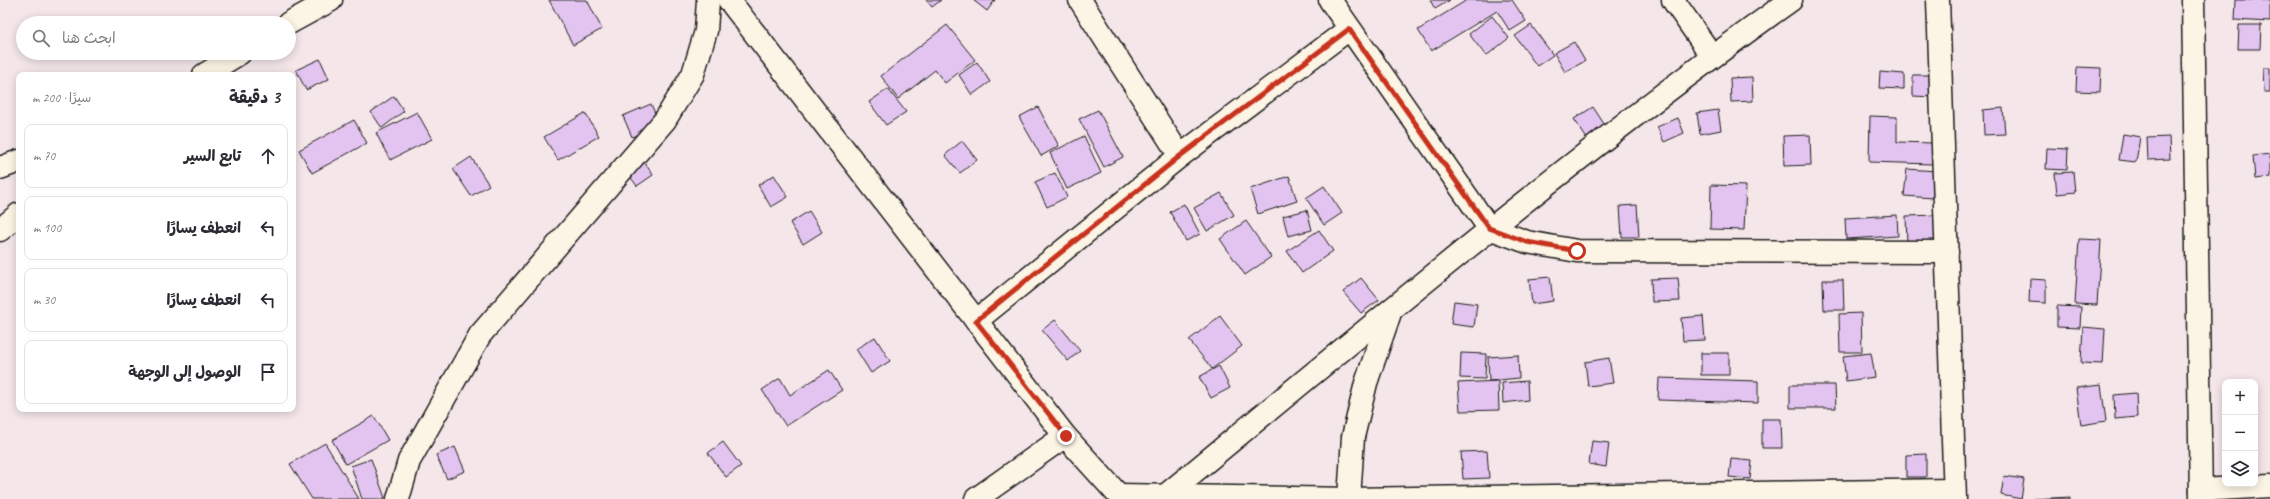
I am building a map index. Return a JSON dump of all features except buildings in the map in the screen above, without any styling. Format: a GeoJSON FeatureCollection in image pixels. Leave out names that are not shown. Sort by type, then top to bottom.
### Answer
{"type":"FeatureCollection","features":[{"type":"Feature","properties":{"kind":"street"},"geometry":{"type":"LineString","coordinates":[[296,19],[331,0]]}},
{"type":"Feature","properties":{"kind":"street"},"geometry":{"type":"LineString","coordinates":[[386,499],[480,335],[665,120],[693,74],[706,31],[708,0]]}},
{"type":"Feature","properties":{"kind":"street"},"geometry":{"type":"LineString","coordinates":[[729,0],[1066,436],[1120,497],[1166,496],[1349,499],[1955,495],[1938,0]]}},
{"type":"Feature","properties":{"kind":"street"},"geometry":{"type":"LineString","coordinates":[[1080,0],[1180,156]]}},
{"type":"Feature","properties":{"kind":"street"},"geometry":{"type":"LineString","coordinates":[[1330,0],[1489,228],[1527,242],[1577,251],[1947,252]]}},
{"type":"Feature","properties":{"kind":"street"},"geometry":{"type":"LineString","coordinates":[[1673,0],[1712,56]]}},
{"type":"Feature","properties":{"kind":"street"},"geometry":{"type":"LineString","coordinates":[[1166,496],[1489,228],[1712,56],[1791,0]]}},
{"type":"Feature","properties":{"kind":"street"},"geometry":{"type":"LineString","coordinates":[[2193,0],[2201,494],[2270,486]]}},
{"type":"Feature","properties":{"kind":"street"},"geometry":{"type":"LineString","coordinates":[[976,321],[1180,156],[1349,29]]}},
{"type":"Feature","properties":{"kind":"street"},"geometry":{"type":"LineString","coordinates":[[209,72],[229,60]]}},
{"type":"Feature","properties":{"kind":"street"},"geometry":{"type":"LineString","coordinates":[[0,168],[16,162]]}},
{"type":"Feature","properties":{"kind":"street"},"geometry":{"type":"LineString","coordinates":[[0,230],[16,217]]}},
{"type":"Feature","properties":{"kind":"street"},"geometry":{"type":"LineString","coordinates":[[1349,499],[1353,437],[1366,383],[1391,310]]}},
{"type":"Feature","properties":{"kind":"street"},"geometry":{"type":"LineString","coordinates":[[976,499],[1066,436]]}},
{"type":"Feature","properties":{"kind":"street"},"geometry":{"type":"LineString","coordinates":[[398,499],[409,461]]}},
{"type":"Feature","properties":{"kind":"route"},"geometry":{"type":"LineString","coordinates":[[1066,436],[976,321],[1180,156],[1349,29],[1489,228],[1527,242],[1577,251]]}}]}
